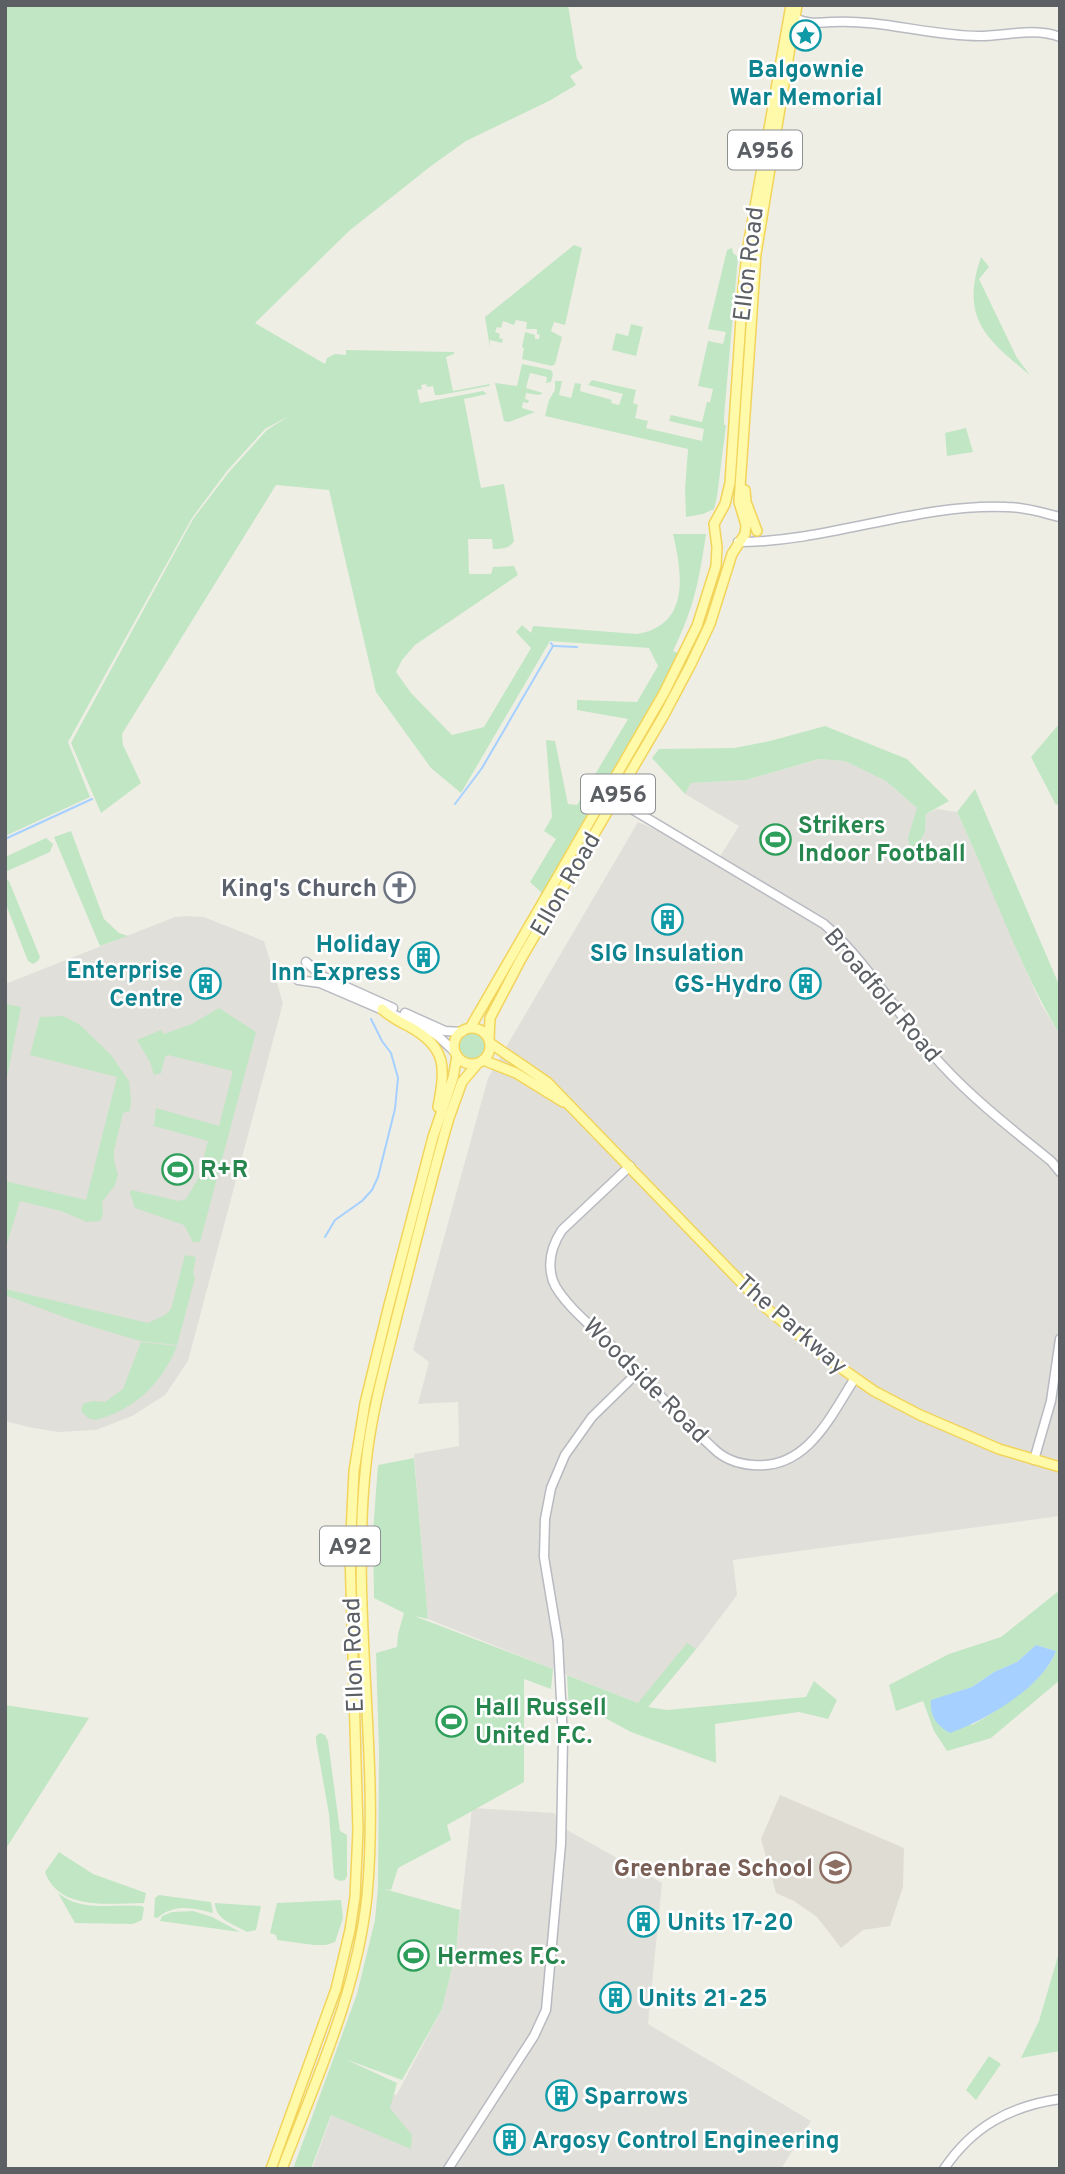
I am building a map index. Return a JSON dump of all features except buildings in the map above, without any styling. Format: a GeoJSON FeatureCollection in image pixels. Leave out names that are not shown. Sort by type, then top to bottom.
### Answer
{"type":"FeatureCollection","features":[{"type":"Feature","properties":{"kind":"main road","name":"Ellon Road"},"geometry":{"type":"LineString","coordinates":[[742,518],[739,502],[756,254],[793,10]]}},
{"type":"Feature","properties":{"kind":"main road","name":"Ellon Road"},"geometry":{"type":"LineString","coordinates":[[719,517],[726,505],[730,483],[748,246],[793,10]]}},
{"type":"Feature","properties":{"kind":"main road"},"geometry":{"type":"LineString","coordinates":[[745,432],[748,453],[746,502],[757,531]]}},
{"type":"Feature","properties":{"kind":"main road"},"geometry":{"type":"LineString","coordinates":[[719,517],[731,512],[742,518]]}},
{"type":"Feature","properties":{"kind":"main road","name":"A956"},"geometry":{"type":"LineString","coordinates":[[716,536],[714,524],[719,517]]}},
{"type":"Feature","properties":{"kind":"main road","name":"A956"},"geometry":{"type":"LineString","coordinates":[[738,542],[746,531],[742,518]]}},
{"type":"Feature","properties":{"kind":"main road","name":"Ellon Road"},"geometry":{"type":"LineString","coordinates":[[466,1030],[670,682],[697,626],[712,584],[716,566],[716,536]]}},
{"type":"Feature","properties":{"kind":"main road"},"geometry":{"type":"LineString","coordinates":[[716,536],[726,544],[738,542]]}},
{"type":"Feature","properties":{"kind":"main road","name":"Ellon Road"},"geometry":{"type":"LineString","coordinates":[[489,1041],[488,1026],[496,1006],[691,664],[710,624],[738,542]]}},
{"type":"Feature","properties":{"kind":"main road"},"geometry":{"type":"LineString","coordinates":[[382,1009],[426,1037],[440,1055],[443,1074],[433,1137]]}},
{"type":"Feature","properties":{"kind":"main road"},"geometry":{"type":"LineString","coordinates":[[466,1030],[483,1032],[489,1041]]}},
{"type":"Feature","properties":{"kind":"main road","name":"A92"},"geometry":{"type":"LineString","coordinates":[[456,1054],[455,1041],[466,1030]]}},
{"type":"Feature","properties":{"kind":"main road","name":"A92"},"geometry":{"type":"LineString","coordinates":[[481,1062],[489,1052],[489,1041]]}},
{"type":"Feature","properties":{"kind":"main road","name":"The Parkway"},"geometry":{"type":"LineString","coordinates":[[489,1041],[547,1082],[765,1307],[803,1340],[855,1378],[920,1416],[953,1431],[1060,1467]]}},
{"type":"Feature","properties":{"kind":"main road","name":"Ellon Road"},"geometry":{"type":"LineString","coordinates":[[271,2169],[336,1989],[350,1930],[355,1897],[358,1830],[350,1554],[354,1471],[368,1390],[433,1137],[453,1078],[456,1054]]}},
{"type":"Feature","properties":{"kind":"main road"},"geometry":{"type":"LineString","coordinates":[[456,1054],[466,1063],[481,1062]]}},
{"type":"Feature","properties":{"kind":"main road","name":"Ellon Road"},"geometry":{"type":"LineString","coordinates":[[282,2169],[348,1992],[359,1948],[366,1898],[369,1781],[362,1530],[366,1462],[371,1432],[399,1308],[449,1118],[462,1082],[481,1062]]}},
{"type":"Feature","properties":{"kind":"main road","name":"The Parkway"},"geometry":{"type":"LineString","coordinates":[[481,1062],[500,1065],[573,1109]]}},
{"type":"Feature","properties":{"kind":"street"},"geometry":{"type":"LineString","coordinates":[[793,10],[818,23],[843,22],[977,36],[1043,33],[1060,37]]}},
{"type":"Feature","properties":{"kind":"street"},"geometry":{"type":"LineString","coordinates":[[738,542],[772,541],[867,526],[909,516],[971,508],[1010,507],[1060,517]]}},
{"type":"Feature","properties":{"kind":"street"},"geometry":{"type":"LineString","coordinates":[[742,518],[772,541]]}},
{"type":"Feature","properties":{"kind":"street","name":"Broadfold Road"},"geometry":{"type":"LineString","coordinates":[[615,799],[824,924],[847,944],[940,1063],[1060,1172]]}},
{"type":"Feature","properties":{"kind":"street"},"geometry":{"type":"LineString","coordinates":[[306,962],[322,976],[441,1030],[466,1030]]}},
{"type":"Feature","properties":{"kind":"street"},"geometry":{"type":"LineString","coordinates":[[298,980],[320,983],[382,1009],[431,1032],[456,1054]]}},
{"type":"Feature","properties":{"kind":"street","name":"Woodside Road"},"geometry":{"type":"LineString","coordinates":[[630,1166],[562,1230],[555,1242],[550,1265],[556,1288],[717,1452],[735,1461],[760,1466],[785,1461],[804,1451],[825,1425],[855,1378]]}},
{"type":"Feature","properties":{"kind":"street"},"geometry":{"type":"LineString","coordinates":[[1034,1460],[1051,1401],[1060,1339]]}},
{"type":"Feature","properties":{"kind":"street"},"geometry":{"type":"LineString","coordinates":[[448,2169],[534,2036],[546,2010],[564,1788],[562,1683],[544,1557],[545,1514],[558,1468],[573,1441],[637,1373]]}},
{"type":"Feature","properties":{"kind":"street"},"geometry":{"type":"LineString","coordinates":[[944,2169],[965,2143],[987,2123],[1027,2105],[1060,2099]]}},
{"type":"Feature","properties":{"kind":"shaded area"},"geometry":{"type":"Polygon","coordinates":[[[820,759],[846,761],[886,781],[917,808],[918,845],[925,832],[926,814],[937,809],[957,812],[1041,1004],[1060,1035],[1060,1516],[733,1560],[737,1595],[648,1707],[428,1619],[414,1454],[459,1446],[458,1402],[418,1404],[429,1362],[413,1350],[488,1078],[638,822],[674,838],[716,863],[739,826],[685,794],[691,783],[746,780],[820,759]]]}},
{"type":"Feature","properties":{"kind":"shaded area"},"geometry":{"type":"Polygon","coordinates":[[[175,917],[204,917],[264,941],[283,1003],[188,1361],[165,1395],[132,1416],[96,1430],[58,1432],[5,1421],[5,984],[175,917]]]}},
{"type":"Feature","properties":{"kind":"shaded area","name":"Greenbrae School"},"geometry":{"type":"Polygon","coordinates":[[[780,1795],[904,1848],[903,1887],[890,1926],[863,1930],[841,1948],[817,1917],[794,1901],[776,1893],[761,1839],[780,1795]]]}},
{"type":"Feature","properties":{"kind":"shaded area"},"geometry":{"type":"Polygon","coordinates":[[[472,1808],[554,1813],[567,1830],[662,1883],[648,2024],[811,2121],[781,2169],[312,2169],[332,2114],[397,2094],[442,2009],[456,1952],[472,1808]]]}},
{"type":"Feature","properties":{"kind":"green space"},"geometry":{"type":"Polygon","coordinates":[[[5,5],[568,5],[577,59],[583,68],[570,76],[576,85],[466,141],[431,166],[349,231],[255,323],[325,364],[327,358],[335,354],[346,355],[346,350],[454,352],[446,357],[453,391],[490,384],[440,395],[435,395],[433,386],[427,387],[426,384],[417,390],[420,403],[483,391],[487,394],[464,399],[481,488],[504,484],[514,541],[508,547],[493,549],[492,539],[468,539],[469,574],[491,574],[493,567],[514,566],[518,575],[415,645],[396,672],[411,693],[452,735],[484,727],[531,648],[516,632],[522,625],[531,633],[533,626],[637,634],[654,629],[667,620],[679,595],[679,565],[673,534],[706,534],[695,594],[673,651],[680,654],[542,893],[530,882],[556,839],[544,831],[552,817],[546,740],[555,741],[568,804],[577,805],[628,719],[577,710],[577,700],[637,702],[658,666],[649,648],[550,641],[461,793],[431,768],[376,692],[329,490],[276,485],[122,734],[123,745],[141,783],[101,813],[71,743],[193,519],[229,472],[267,430],[289,416],[265,429],[227,471],[192,518],[68,742],[90,797],[5,836],[5,5]]]}},
{"type":"Feature","properties":{"kind":"green space"},"geometry":{"type":"Polygon","coordinates":[[[574,245],[582,248],[565,325],[554,322],[551,331],[562,337],[555,364],[552,366],[522,359],[525,332],[535,335],[535,339],[539,339],[540,335],[537,334],[537,329],[526,329],[527,322],[516,320],[514,325],[503,321],[501,328],[497,327],[495,332],[500,334],[502,343],[490,340],[490,347],[485,317],[574,245]]]}},
{"type":"Feature","properties":{"kind":"green space"},"geometry":{"type":"Polygon","coordinates":[[[732,248],[738,257],[724,417],[726,425],[717,497],[714,509],[686,517],[688,449],[545,416],[555,390],[555,381],[562,381],[559,395],[571,398],[575,383],[581,384],[580,391],[612,400],[611,403],[619,405],[623,394],[588,385],[592,380],[636,390],[633,403],[638,405],[635,418],[648,421],[646,428],[702,441],[704,429],[669,421],[671,415],[702,422],[707,402],[710,402],[713,389],[698,386],[708,341],[723,344],[726,332],[708,329],[727,250],[732,248]]]}},
{"type":"Feature","properties":{"kind":"green space"},"geometry":{"type":"Polygon","coordinates":[[[981,257],[989,267],[979,279],[1017,358],[1030,375],[1001,350],[981,325],[974,296],[975,278],[981,257]]]}},
{"type":"Feature","properties":{"kind":"green space"},"geometry":{"type":"Polygon","coordinates":[[[631,324],[643,327],[636,356],[612,350],[616,333],[628,336],[631,324]]]}},
{"type":"Feature","properties":{"kind":"green space"},"geometry":{"type":"Polygon","coordinates":[[[522,364],[551,370],[551,382],[546,383],[547,377],[530,373],[526,388],[543,393],[526,393],[525,399],[529,400],[528,403],[523,402],[522,408],[535,412],[509,422],[504,421],[495,383],[517,386],[522,364]]]}},
{"type":"Feature","properties":{"kind":"green space"},"geometry":{"type":"Polygon","coordinates":[[[966,428],[973,452],[947,456],[945,433],[966,428]]]}},
{"type":"Feature","properties":{"kind":"green space"},"geometry":{"type":"Polygon","coordinates":[[[1060,723],[1060,803],[1056,805],[1031,757],[1060,723]]]}},
{"type":"Feature","properties":{"kind":"green space"},"geometry":{"type":"Polygon","coordinates":[[[825,726],[907,759],[949,801],[926,814],[925,832],[918,845],[910,847],[908,838],[917,808],[886,781],[845,761],[819,759],[746,780],[691,783],[685,794],[652,758],[659,749],[734,748],[825,726]]]}},
{"type":"Feature","properties":{"kind":"green space"},"geometry":{"type":"Polygon","coordinates":[[[975,789],[1060,987],[1060,1035],[1018,953],[957,812],[975,789]]]}},
{"type":"Feature","properties":{"kind":"green space"},"geometry":{"type":"Polygon","coordinates":[[[71,831],[104,919],[119,933],[128,936],[100,946],[54,837],[71,831]]]}},
{"type":"Feature","properties":{"kind":"green space"},"geometry":{"type":"Polygon","coordinates":[[[46,838],[53,844],[50,852],[5,872],[5,857],[46,838]]]}},
{"type":"Feature","properties":{"kind":"green space"},"geometry":{"type":"Polygon","coordinates":[[[5,879],[9,881],[40,957],[33,964],[28,961],[5,902],[5,879]]]}},
{"type":"Feature","properties":{"kind":"green space"},"geometry":{"type":"Polygon","coordinates":[[[5,1004],[21,1007],[5,1087],[5,1004]]]}},
{"type":"Feature","properties":{"kind":"green space"},"geometry":{"type":"Polygon","coordinates":[[[219,1008],[256,1032],[200,1242],[193,1242],[184,1225],[135,1208],[130,1193],[131,1190],[179,1201],[186,1199],[198,1179],[208,1141],[154,1126],[156,1108],[219,1126],[233,1071],[168,1055],[161,1073],[154,1075],[137,1040],[161,1030],[164,1034],[192,1024],[219,1008]]]}},
{"type":"Feature","properties":{"kind":"green space"},"geometry":{"type":"Polygon","coordinates":[[[63,1016],[79,1024],[111,1055],[129,1081],[130,1111],[123,1113],[114,1151],[118,1175],[115,1185],[102,1202],[103,1214],[100,1221],[87,1222],[61,1211],[20,1201],[5,1250],[5,1181],[86,1200],[117,1077],[30,1055],[40,1017],[63,1016]]]}},
{"type":"Feature","properties":{"kind":"green space"},"geometry":{"type":"Polygon","coordinates":[[[472,1033],[481,1037],[485,1046],[481,1055],[472,1059],[463,1055],[459,1046],[463,1037],[472,1033]]]}},
{"type":"Feature","properties":{"kind":"green space"},"geometry":{"type":"Polygon","coordinates":[[[185,1255],[196,1257],[193,1272],[195,1278],[177,1345],[140,1341],[80,1323],[5,1295],[5,1289],[148,1323],[171,1309],[185,1255]]]}},
{"type":"Feature","properties":{"kind":"green space"},"geometry":{"type":"Polygon","coordinates":[[[141,1342],[177,1346],[155,1383],[135,1402],[95,1420],[88,1418],[81,1411],[83,1404],[92,1401],[105,1402],[123,1389],[141,1342]]]}},
{"type":"Feature","properties":{"kind":"green space"},"geometry":{"type":"Polygon","coordinates":[[[414,1458],[428,1619],[414,1616],[553,1669],[551,1689],[524,1679],[524,1782],[447,1825],[451,1840],[398,1868],[391,1890],[384,1889],[460,1910],[456,1952],[442,2009],[402,2080],[345,2059],[397,2083],[390,2108],[412,2135],[411,2149],[331,2115],[311,2169],[293,2169],[357,1994],[375,1920],[378,1887],[379,1751],[376,1653],[397,1647],[404,1613],[374,1598],[373,1532],[378,1465],[414,1458]]]}},
{"type":"Feature","properties":{"kind":"green space"},"geometry":{"type":"Polygon","coordinates":[[[1060,1590],[1060,1680],[991,1738],[947,1751],[934,1731],[923,1701],[896,1711],[889,1685],[949,1654],[1001,1637],[1060,1590]],[[1036,1645],[1017,1662],[994,1672],[972,1687],[931,1701],[972,1725],[1008,1703],[1032,1684],[1050,1663],[1056,1651],[1036,1645]]]}},
{"type":"Feature","properties":{"kind":"green space"},"geometry":{"type":"Polygon","coordinates":[[[687,1643],[696,1649],[648,1707],[667,1710],[806,1697],[814,1681],[837,1700],[828,1719],[799,1712],[715,1724],[716,1763],[631,1732],[594,1712],[579,1707],[577,1717],[569,1711],[567,1675],[638,1703],[687,1643]]]}},
{"type":"Feature","properties":{"kind":"green space"},"geometry":{"type":"Polygon","coordinates":[[[5,1705],[89,1718],[5,1850],[5,1705]]]}},
{"type":"Feature","properties":{"kind":"green space"},"geometry":{"type":"Polygon","coordinates":[[[320,1733],[325,1735],[328,1741],[340,1831],[347,1835],[347,1876],[340,1881],[334,1878],[329,1814],[316,1741],[316,1736],[320,1733]]]}},
{"type":"Feature","properties":{"kind":"green space"},"geometry":{"type":"Polygon","coordinates":[[[59,1852],[93,1874],[146,1893],[144,1903],[102,1904],[62,1894],[52,1885],[45,1872],[59,1852]]]}},
{"type":"Feature","properties":{"kind":"green space"},"geometry":{"type":"Polygon","coordinates":[[[58,1893],[77,1903],[88,1905],[142,1906],[142,1920],[133,1924],[75,1923],[58,1893]]]}},
{"type":"Feature","properties":{"kind":"green space"},"geometry":{"type":"Polygon","coordinates":[[[159,1895],[211,1902],[213,1913],[192,1908],[171,1910],[154,1917],[155,1898],[159,1895]]]}},
{"type":"Feature","properties":{"kind":"green space"},"geometry":{"type":"Polygon","coordinates":[[[341,1900],[343,1918],[335,1942],[314,1945],[277,1940],[276,1935],[270,1933],[277,1903],[341,1900]]]}},
{"type":"Feature","properties":{"kind":"green space"},"geometry":{"type":"Polygon","coordinates":[[[215,1903],[261,1906],[256,1930],[247,1932],[226,1921],[218,1914],[215,1903]]]}},
{"type":"Feature","properties":{"kind":"green space"},"geometry":{"type":"Polygon","coordinates":[[[193,1911],[212,1917],[240,1932],[160,1921],[162,1916],[172,1912],[193,1911]]]}},
{"type":"Feature","properties":{"kind":"green space"},"geometry":{"type":"Polygon","coordinates":[[[1060,1949],[1060,2051],[1021,2058],[1039,2021],[1060,1949]]]}},
{"type":"Feature","properties":{"kind":"green space"},"geometry":{"type":"Polygon","coordinates":[[[989,2056],[1001,2064],[976,2100],[966,2090],[989,2056]]]}},
{"type":"Feature","properties":{"kind":"water"},"geometry":{"type":"Polygon","coordinates":[[[1036,1645],[1056,1651],[1039,1678],[1026,1690],[996,1711],[950,1733],[938,1724],[933,1716],[931,1700],[972,1687],[994,1672],[1017,1662],[1036,1645]]]}},
{"type":"Feature","properties":{"kind":"waterway"},"geometry":{"type":"LineString","coordinates":[[455,804],[482,768],[553,646],[551,643]]}},
{"type":"Feature","properties":{"kind":"waterway"},"geometry":{"type":"LineString","coordinates":[[554,646],[577,647]]}},
{"type":"Feature","properties":{"kind":"waterway"},"geometry":{"type":"LineString","coordinates":[[5,839],[92,799]]}},
{"type":"Feature","properties":{"kind":"waterway"},"geometry":{"type":"LineString","coordinates":[[325,1237],[335,1220],[362,1201],[372,1190],[378,1177],[395,1109],[398,1078],[391,1053],[371,1019]]}},
{"type":"Feature","properties":{"kind":"place","name":"Balgownie War Memorial"},"geometry":{"type":"Point","coordinates":[806,35]}},
{"type":"Feature","properties":{"kind":"place","name":"Strikers Indoor Football"},"geometry":{"type":"Point","coordinates":[775,839]}},
{"type":"Feature","properties":{"kind":"place","name":"King's Church"},"geometry":{"type":"Point","coordinates":[400,888]}},
{"type":"Feature","properties":{"kind":"place","name":"SIG Insulation"},"geometry":{"type":"Point","coordinates":[667,919]}},
{"type":"Feature","properties":{"kind":"place","name":"Holiday Inn Express"},"geometry":{"type":"Point","coordinates":[424,958]}},
{"type":"Feature","properties":{"kind":"place","name":"Enterprise Centre"},"geometry":{"type":"Point","coordinates":[206,984]}},
{"type":"Feature","properties":{"kind":"place","name":"GS-Hydro"},"geometry":{"type":"Point","coordinates":[805,984]}},
{"type":"Feature","properties":{"kind":"place","name":"R+R"},"geometry":{"type":"Point","coordinates":[177,1169]}},
{"type":"Feature","properties":{"kind":"place","name":"Hall Russell United F.C."},"geometry":{"type":"Point","coordinates":[452,1721]}},
{"type":"Feature","properties":{"kind":"place","name":"Greenbrae School"},"geometry":{"type":"Point","coordinates":[836,1868]}},
{"type":"Feature","properties":{"kind":"place","name":"Units 17-20"},"geometry":{"type":"Point","coordinates":[644,1922]}},
{"type":"Feature","properties":{"kind":"place","name":"Hermes F.C."},"geometry":{"type":"Point","coordinates":[414,1956]}},
{"type":"Feature","properties":{"kind":"place","name":"Units 21-25"},"geometry":{"type":"Point","coordinates":[615,1998]}},
{"type":"Feature","properties":{"kind":"place","name":"Sparrows"},"geometry":{"type":"Point","coordinates":[561,2096]}},
{"type":"Feature","properties":{"kind":"place","name":"Argosy Control Engineering"},"geometry":{"type":"Point","coordinates":[509,2140]}}]}
